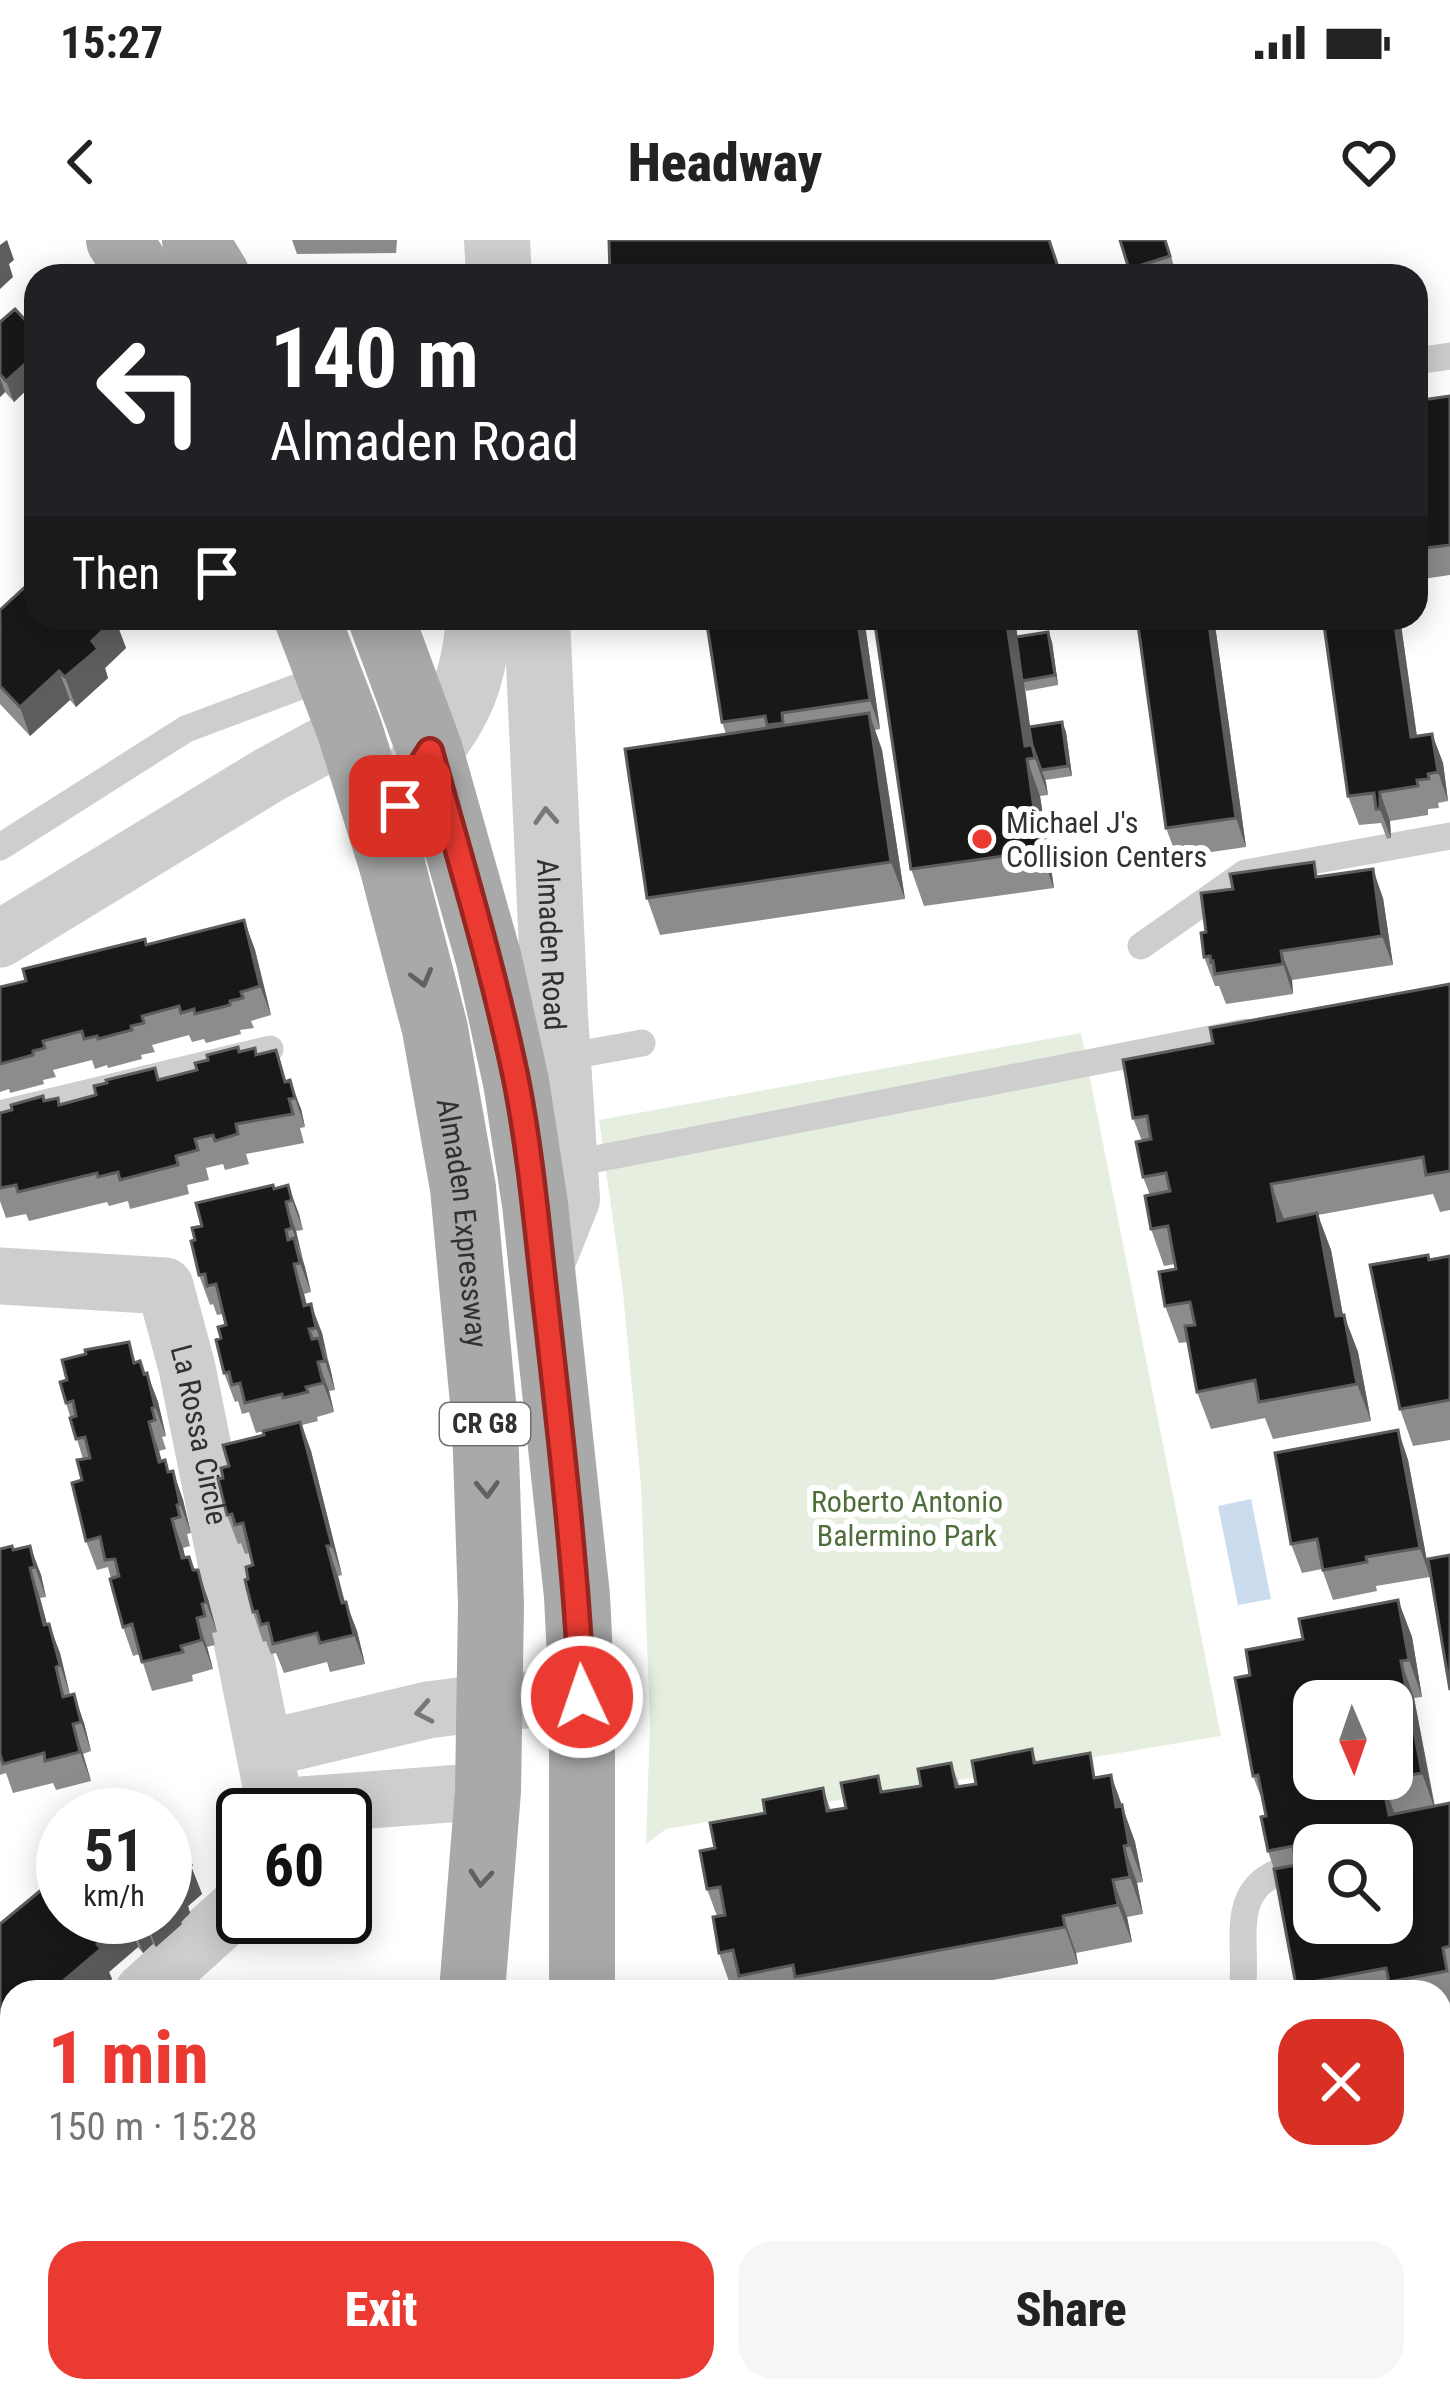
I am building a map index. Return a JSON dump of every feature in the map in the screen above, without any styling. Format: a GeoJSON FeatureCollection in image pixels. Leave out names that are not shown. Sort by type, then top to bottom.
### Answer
{"type":"FeatureCollection","features":[{"type":"Feature","properties":{"kind":"main road","name":"CR G8"},"geometry":{"type":"LineString","coordinates":[[389,630],[430,751],[489,960],[516,1082],[577,1596],[582,1697],[582,1980]]}},
{"type":"Feature","properties":{"kind":"main road","name":"Almaden Expressway"},"geometry":{"type":"LineString","coordinates":[[329,674],[392,865],[435,1029],[463,1189],[485,1424],[491,1605],[488,1791],[473,1980]]}},
{"type":"Feature","properties":{"kind":"street"},"geometry":{"type":"LineString","coordinates":[[392,865],[400,806],[464,693],[477,630]]}},
{"type":"Feature","properties":{"kind":"street","name":"Almaden Road"},"geometry":{"type":"LineString","coordinates":[[538,630],[567,1199],[541,1264]]}},
{"type":"Feature","properties":{"kind":"street"},"geometry":{"type":"LineString","coordinates":[[0,939],[269,776],[329,674]]}},
{"type":"Feature","properties":{"kind":"street","name":"La Rossa Circle"},"geometry":{"type":"LineString","coordinates":[[0,1276],[165,1286],[187,1368],[272,1788]]}},
{"type":"Feature","properties":{"kind":"street"},"geometry":{"type":"LineString","coordinates":[[264,1749],[428,1710],[582,1697]]}},
{"type":"Feature","properties":{"kind":"street","name":"La Rossa Circle"},"geometry":{"type":"LineString","coordinates":[[372,1802],[488,1791]]}},
{"type":"Feature","properties":{"kind":"street"},"geometry":{"type":"LineString","coordinates":[[156,1980],[216,1926]]}},
{"type":"Feature","properties":{"kind":"lane"},"geometry":{"type":"LineString","coordinates":[[0,847],[186,729],[329,674]]}},
{"type":"Feature","properties":{"kind":"lane"},"geometry":{"type":"LineString","coordinates":[[1141,946],[1245,872],[1450,836]]}},
{"type":"Feature","properties":{"kind":"lane"},"geometry":{"type":"LineString","coordinates":[[565,1165],[1271,1027]]}},
{"type":"Feature","properties":{"kind":"lane"},"geometry":{"type":"LineString","coordinates":[[560,1058],[642,1043]]}},
{"type":"Feature","properties":{"kind":"lane"},"geometry":{"type":"LineString","coordinates":[[0,1114],[270,1049]]}},
{"type":"Feature","properties":{"kind":"lane"},"geometry":{"type":"LineString","coordinates":[[1242,1980],[1249,1893],[1278,1872]]}},
{"type":"Feature","properties":{"kind":"green space","name":"Roberto Antonio Balermino Park"},"geometry":{"type":"Polygon","coordinates":[[[1081,1033],[1221,1736],[666,1829],[646,1844],[650,1722],[641,1485],[623,1292],[599,1120],[1081,1033]]]}},
{"type":"Feature","properties":{"kind":"water"},"geometry":{"type":"Polygon","coordinates":[[[1251,1499],[1271,1599],[1238,1605],[1218,1506],[1251,1499]]]}},
{"type":"Feature","properties":{"kind":"building"},"geometry":{"type":"Polygon","coordinates":[[[609,240],[1049,240],[1057,264],[610,264],[609,240]]]}},
{"type":"Feature","properties":{"kind":"building"},"geometry":{"type":"Polygon","coordinates":[[[1120,240],[1165,240],[1170,256],[1127,264],[1120,240]]]}},
{"type":"Feature","properties":{"kind":"building"},"geometry":{"type":"Polygon","coordinates":[[[15,309],[24,319],[24,365],[6,381],[0,374],[0,322],[15,309]]]}},
{"type":"Feature","properties":{"kind":"building"},"geometry":{"type":"Polygon","coordinates":[[[1450,396],[1450,545],[1428,548],[1428,399],[1450,396]]]}},
{"type":"Feature","properties":{"kind":"building"},"geometry":{"type":"Polygon","coordinates":[[[24,588],[24,630],[104,630],[92,641],[98,649],[65,677],[59,671],[20,707],[0,686],[0,610],[24,588]]]}},
{"type":"Feature","properties":{"kind":"building"},"geometry":{"type":"Polygon","coordinates":[[[708,630],[859,630],[870,700],[782,713],[783,723],[767,725],[765,716],[722,722],[708,630]]]}},
{"type":"Feature","properties":{"kind":"building"},"geometry":{"type":"Polygon","coordinates":[[[876,630],[1008,630],[1025,746],[1032,745],[1035,758],[1027,759],[1040,851],[911,869],[876,630]]]}},
{"type":"Feature","properties":{"kind":"building"},"geometry":{"type":"Polygon","coordinates":[[[1139,630],[1210,630],[1236,818],[1166,828],[1139,630]]]}},
{"type":"Feature","properties":{"kind":"building"},"geometry":{"type":"Polygon","coordinates":[[[1325,630],[1396,630],[1411,737],[1432,734],[1438,772],[1417,780],[1418,786],[1380,792],[1380,809],[1376,809],[1374,793],[1348,796],[1325,630]]]}},
{"type":"Feature","properties":{"kind":"building"},"geometry":{"type":"Polygon","coordinates":[[[1048,632],[1055,675],[1022,681],[1016,637],[1048,632]]]}},
{"type":"Feature","properties":{"kind":"building"},"geometry":{"type":"Polygon","coordinates":[[[869,713],[891,862],[647,898],[625,749],[869,713]]]}},
{"type":"Feature","properties":{"kind":"building"},"geometry":{"type":"Polygon","coordinates":[[[1062,722],[1068,766],[1041,770],[1029,727],[1062,722]]]}},
{"type":"Feature","properties":{"kind":"building"},"geometry":{"type":"Polygon","coordinates":[[[1314,862],[1316,877],[1373,869],[1382,936],[1281,951],[1283,964],[1215,974],[1210,956],[1204,957],[1201,893],[1233,889],[1230,874],[1314,862]]]}},
{"type":"Feature","properties":{"kind":"building"},"geometry":{"type":"Polygon","coordinates":[[[244,920],[260,986],[241,992],[243,998],[195,1014],[194,1009],[181,1013],[179,1006],[142,1016],[144,1023],[131,1026],[132,1030],[98,1039],[84,1039],[82,1031],[43,1041],[45,1048],[33,1055],[0,1064],[0,987],[26,981],[23,969],[244,920]]]}},
{"type":"Feature","properties":{"kind":"building"},"geometry":{"type":"Polygon","coordinates":[[[1450,984],[1450,1171],[1426,1175],[1423,1157],[1271,1184],[1278,1221],[1317,1213],[1336,1316],[1344,1315],[1357,1384],[1259,1402],[1255,1380],[1197,1392],[1185,1326],[1195,1325],[1190,1302],[1165,1306],[1159,1272],[1176,1269],[1168,1226],[1151,1229],[1145,1196],[1170,1191],[1166,1173],[1143,1177],[1136,1142],[1151,1139],[1147,1116],[1133,1118],[1123,1060],[1213,1043],[1210,1028],[1450,984]]]}},
{"type":"Feature","properties":{"kind":"building"},"geometry":{"type":"Polygon","coordinates":[[[238,1047],[239,1052],[255,1048],[256,1055],[276,1050],[295,1098],[289,1099],[293,1114],[236,1124],[238,1134],[215,1141],[213,1135],[195,1139],[198,1150],[176,1156],[178,1165],[120,1180],[118,1172],[98,1177],[97,1173],[18,1192],[16,1185],[0,1188],[0,1113],[12,1110],[11,1105],[43,1096],[44,1101],[58,1098],[59,1105],[96,1095],[94,1086],[106,1080],[155,1068],[158,1080],[197,1070],[195,1063],[208,1060],[207,1055],[238,1047]]]}},
{"type":"Feature","properties":{"kind":"building"},"geometry":{"type":"Polygon","coordinates":[[[273,1185],[274,1189],[288,1185],[292,1200],[286,1202],[292,1228],[286,1230],[288,1240],[294,1238],[300,1263],[294,1264],[304,1306],[311,1304],[316,1328],[309,1329],[312,1339],[319,1338],[325,1361],[318,1362],[323,1383],[306,1387],[308,1392],[245,1403],[240,1383],[232,1385],[229,1372],[224,1373],[216,1340],[221,1338],[218,1327],[226,1325],[216,1284],[207,1286],[205,1274],[199,1275],[192,1228],[202,1226],[196,1203],[273,1185]]]}},
{"type":"Feature","properties":{"kind":"building"},"geometry":{"type":"Polygon","coordinates":[[[1428,1255],[1429,1260],[1450,1256],[1450,1400],[1400,1409],[1370,1265],[1428,1255]]]}},
{"type":"Feature","properties":{"kind":"building"},"geometry":{"type":"Polygon","coordinates":[[[129,1342],[134,1363],[140,1361],[147,1373],[155,1407],[155,1420],[149,1422],[159,1462],[165,1460],[168,1472],[173,1471],[180,1517],[172,1519],[182,1558],[189,1557],[193,1570],[198,1570],[206,1602],[202,1604],[205,1616],[197,1618],[202,1640],[181,1646],[183,1652],[142,1662],[132,1624],[123,1627],[110,1579],[119,1576],[115,1559],[105,1560],[100,1537],[86,1541],[72,1483],[82,1480],[77,1460],[90,1458],[85,1437],[76,1439],[70,1418],[76,1416],[73,1401],[66,1403],[60,1382],[67,1380],[62,1360],[86,1354],[85,1350],[129,1342]]]}},
{"type":"Feature","properties":{"kind":"building"},"geometry":{"type":"Polygon","coordinates":[[[300,1422],[332,1546],[327,1546],[354,1635],[320,1643],[317,1633],[273,1644],[268,1623],[261,1625],[257,1611],[253,1612],[245,1580],[246,1567],[253,1565],[243,1523],[235,1525],[232,1514],[227,1515],[218,1479],[223,1478],[221,1468],[229,1466],[223,1445],[300,1422]]]}},
{"type":"Feature","properties":{"kind":"building"},"geometry":{"type":"Polygon","coordinates":[[[1398,1430],[1420,1548],[1323,1570],[1317,1539],[1291,1544],[1275,1453],[1398,1430]]]}},
{"type":"Feature","properties":{"kind":"building"},"geometry":{"type":"Polygon","coordinates":[[[12,1546],[13,1550],[30,1546],[35,1567],[30,1568],[60,1665],[56,1667],[63,1697],[74,1694],[81,1722],[73,1724],[80,1752],[45,1761],[44,1753],[3,1764],[0,1549],[12,1546]]]}},
{"type":"Feature","properties":{"kind":"building"},"geometry":{"type":"Polygon","coordinates":[[[1450,1555],[1450,1690],[1428,1559],[1450,1555]]]}},
{"type":"Feature","properties":{"kind":"building"},"geometry":{"type":"Polygon","coordinates":[[[1398,1600],[1409,1660],[1401,1661],[1405,1680],[1293,1680],[1293,1800],[1386,1800],[1389,1815],[1450,1803],[1450,1946],[1443,1948],[1447,1971],[1389,1980],[1386,1968],[1295,1980],[1274,1869],[1293,1866],[1293,1944],[1413,1944],[1413,1824],[1293,1824],[1293,1846],[1268,1851],[1261,1817],[1266,1816],[1258,1775],[1253,1776],[1235,1678],[1250,1675],[1246,1650],[1303,1639],[1299,1619],[1398,1600]]]}},
{"type":"Feature","properties":{"kind":"building"},"geometry":{"type":"Polygon","coordinates":[[[1413,1725],[1422,1773],[1413,1774],[1413,1725]]]}},
{"type":"Feature","properties":{"kind":"building"},"geometry":{"type":"Polygon","coordinates":[[[1032,1749],[1034,1763],[1090,1753],[1094,1778],[1111,1775],[1129,1845],[1124,1846],[1130,1877],[1113,1880],[1118,1905],[1063,1916],[1065,1927],[795,1977],[793,1965],[739,1976],[733,1950],[719,1953],[713,1917],[725,1915],[720,1887],[707,1889],[700,1851],[715,1848],[710,1823],[765,1813],[763,1800],[823,1788],[827,1811],[846,1808],[841,1783],[878,1776],[881,1792],[921,1786],[918,1769],[951,1763],[956,1787],[976,1784],[972,1761],[1032,1749]]]}},
{"type":"Feature","properties":{"kind":"building"},"geometry":{"type":"Polygon","coordinates":[[[36,1894],[36,1944],[97,1944],[101,1949],[64,1980],[0,1980],[0,1924],[36,1894]]]}},
{"type":"Feature","properties":{"kind":"place","name":"Michael J's Collision Centers"},"geometry":{"type":"Point","coordinates":[982,839]}},
{"type":"Feature","properties":{"kind":"route"},"geometry":{"type":"LineString","coordinates":[[400,806],[430,751],[489,960],[516,1082],[535,1204],[563,1456],[582,1697]]}}]}
